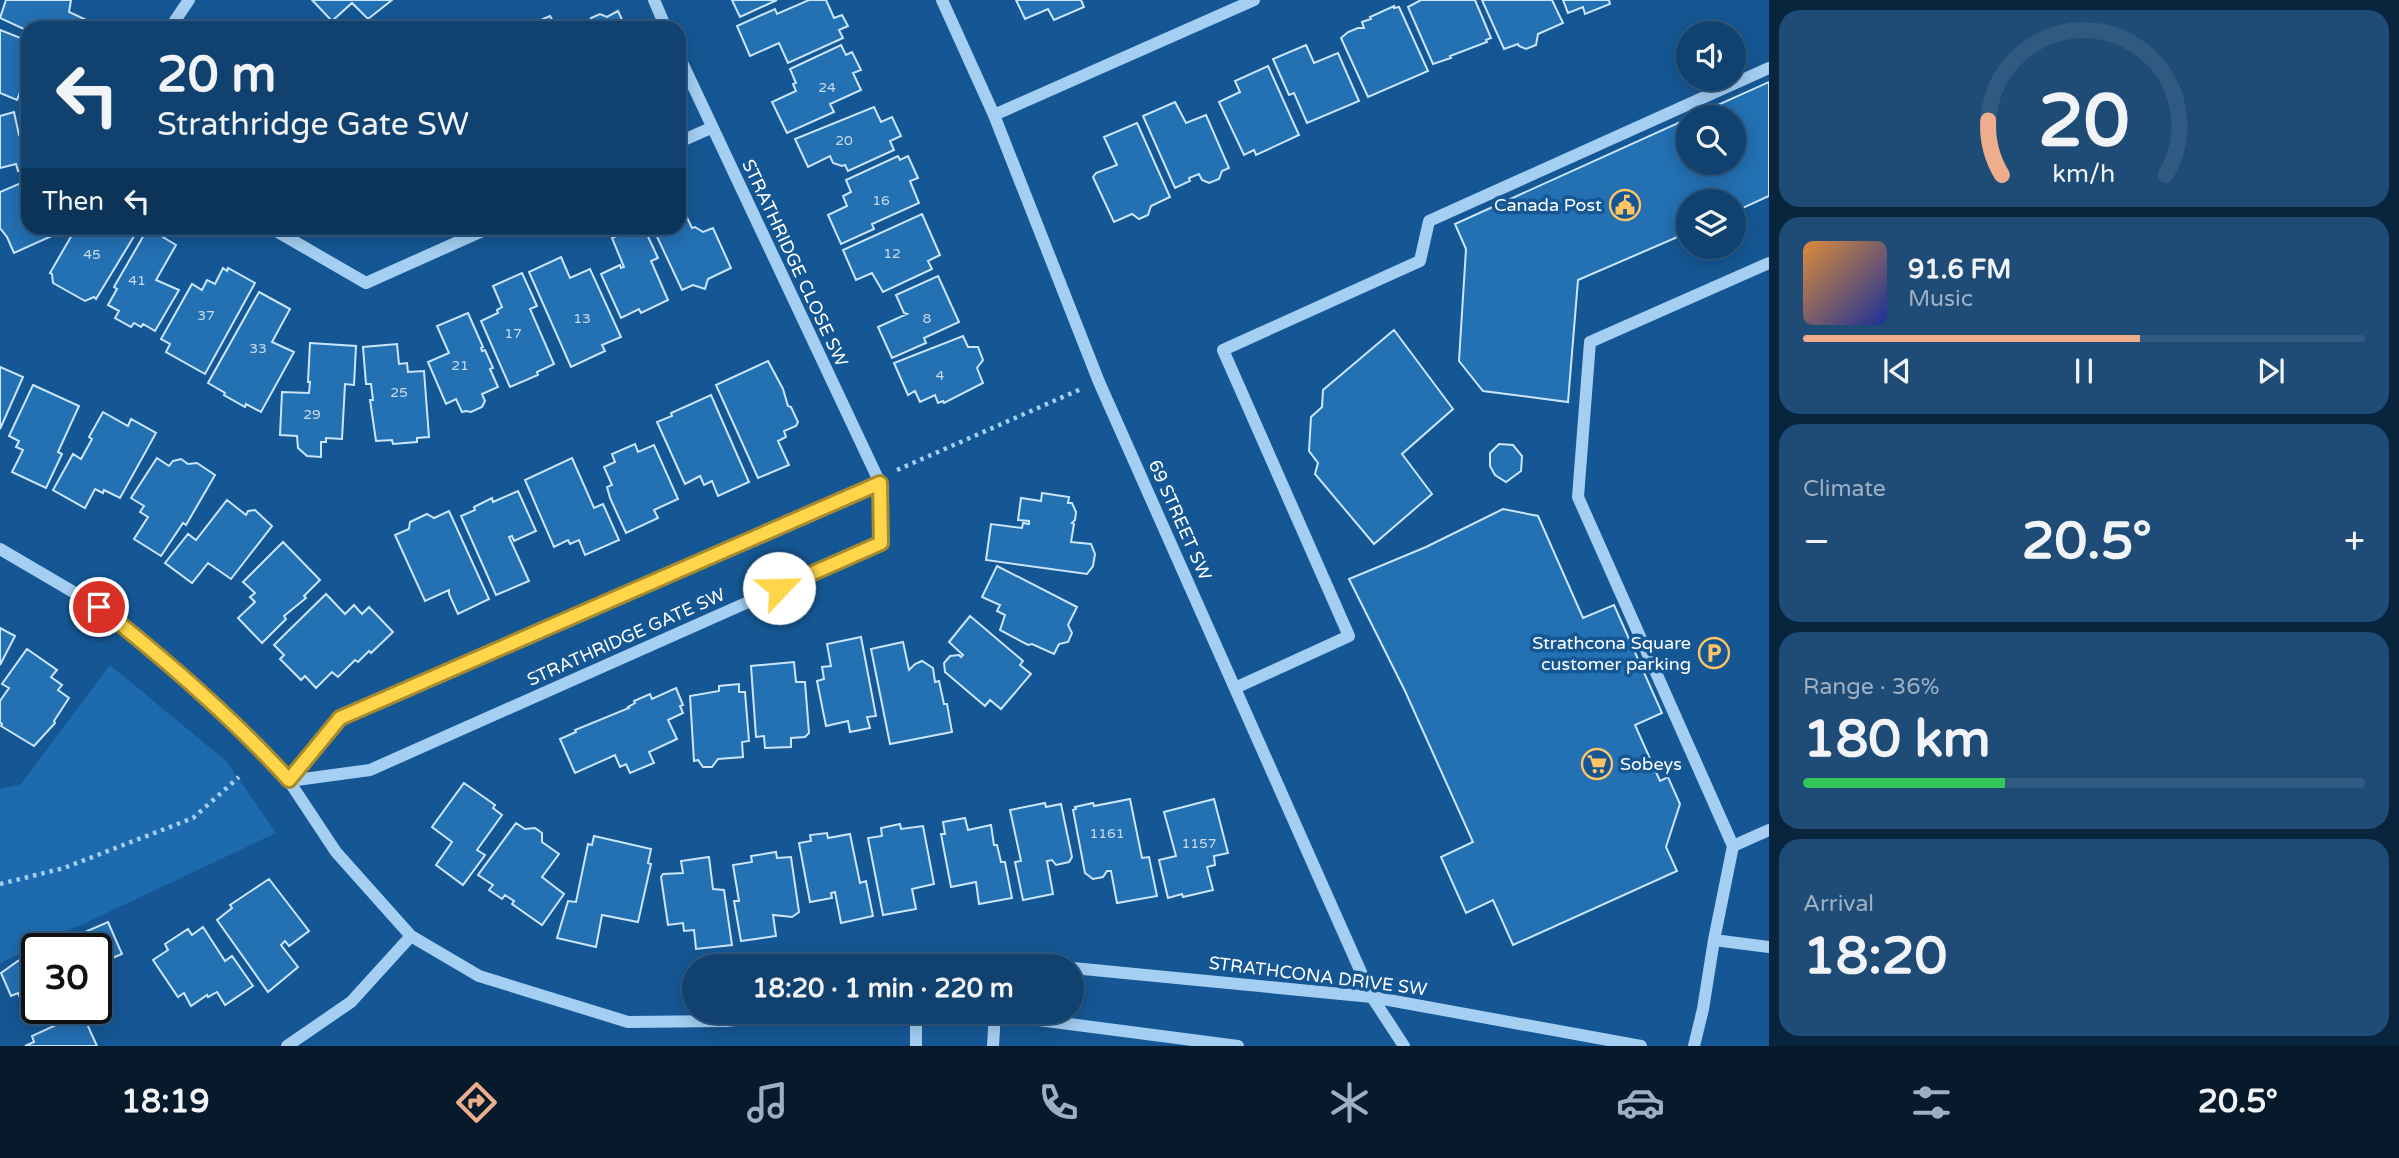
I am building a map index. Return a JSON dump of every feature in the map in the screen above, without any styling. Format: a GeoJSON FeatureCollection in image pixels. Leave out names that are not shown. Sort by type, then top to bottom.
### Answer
{"type":"FeatureCollection","features":[{"type":"Feature","properties":{"kind":"street"},"geometry":{"type":"LineString","coordinates":[[175,21],[189,0]]}},
{"type":"Feature","properties":{"kind":"street"},"geometry":{"type":"LineString","coordinates":[[654,0],[663,21]]}},
{"type":"Feature","properties":{"kind":"street","name":"69 STREET SW"},"geometry":{"type":"LineString","coordinates":[[942,0],[994,115],[1099,382],[1372,997],[1404,1046]]}},
{"type":"Feature","properties":{"kind":"street"},"geometry":{"type":"LineString","coordinates":[[994,115],[1254,0]]}},
{"type":"Feature","properties":{"kind":"street"},"geometry":{"type":"LineString","coordinates":[[1235,688],[1349,636],[1223,350],[1420,261],[1429,221],[1769,68]]}},
{"type":"Feature","properties":{"kind":"street","name":"STRATHRIDGE CLOSE SW"},"geometry":{"type":"LineString","coordinates":[[686,72],[880,483]]}},
{"type":"Feature","properties":{"kind":"street"},"geometry":{"type":"LineString","coordinates":[[686,139],[711,128]]}},
{"type":"Feature","properties":{"kind":"street"},"geometry":{"type":"LineString","coordinates":[[283,235],[366,283],[473,235]]}},
{"type":"Feature","properties":{"kind":"street"},"geometry":{"type":"LineString","coordinates":[[1694,1046],[1733,846],[1577,497],[1590,342],[1769,263]]}},
{"type":"Feature","properties":{"kind":"street"},"geometry":{"type":"LineString","coordinates":[[289,780],[340,718],[880,483]]}},
{"type":"Feature","properties":{"kind":"street","name":"STRATHRIDGE GATE SW"},"geometry":{"type":"LineString","coordinates":[[289,780],[370,770],[881,543],[880,483]]}},
{"type":"Feature","properties":{"kind":"street"},"geometry":{"type":"LineString","coordinates":[[0,549],[99,607],[170,664],[261,749],[289,780],[336,852],[411,936],[480,976],[628,1022],[682,1021]]}},
{"type":"Feature","properties":{"kind":"street"},"geometry":{"type":"LineString","coordinates":[[1733,846],[1769,830]]}},
{"type":"Feature","properties":{"kind":"street"},"geometry":{"type":"LineString","coordinates":[[287,1046],[351,1002],[411,936]]}},
{"type":"Feature","properties":{"kind":"street"},"geometry":{"type":"LineString","coordinates":[[1714,940],[1769,947]]}},
{"type":"Feature","properties":{"kind":"street","name":"STRATHCONA DRIVE SW"},"geometry":{"type":"LineString","coordinates":[[1084,969],[1372,997],[1641,1046]]}},
{"type":"Feature","properties":{"kind":"street"},"geometry":{"type":"LineString","coordinates":[[916,1024],[916,1046]]}},
{"type":"Feature","properties":{"kind":"street"},"geometry":{"type":"LineString","coordinates":[[993,1046],[994,1024]]}},
{"type":"Feature","properties":{"kind":"street"},"geometry":{"type":"LineString","coordinates":[[1069,1024],[1238,1046]]}},
{"type":"Feature","properties":{"kind":"path"},"geometry":{"type":"LineString","coordinates":[[880,483],[901,466],[1099,382]]}},
{"type":"Feature","properties":{"kind":"path"},"geometry":{"type":"LineString","coordinates":[[0,884],[64,868],[193,818],[239,777]]}},
{"type":"Feature","properties":{"kind":"shaded area"},"geometry":{"type":"Polygon","coordinates":[[[110,665],[227,762],[276,833],[64,933],[21,933],[21,953],[0,963],[0,789],[21,784],[110,665]]]}},
{"type":"Feature","properties":{"kind":"building"},"geometry":{"type":"Polygon","coordinates":[[[6,0],[71,0],[69,12],[88,21],[21,21],[21,28],[0,18],[6,0]]]}},
{"type":"Feature","properties":{"kind":"building"},"geometry":{"type":"Polygon","coordinates":[[[312,0],[392,0],[368,19],[352,3],[332,21],[312,0]]]}},
{"type":"Feature","properties":{"kind":"building"},"geometry":{"type":"Polygon","coordinates":[[[732,0],[777,0],[740,17],[732,0]]]}},
{"type":"Feature","properties":{"kind":"building"},"geometry":{"type":"Polygon","coordinates":[[[809,0],[826,0],[834,18],[842,15],[848,26],[839,30],[843,38],[788,63],[779,43],[750,56],[737,26],[775,9],[777,14],[809,0]]]}},
{"type":"Feature","properties":{"kind":"building"},"geometry":{"type":"Polygon","coordinates":[[[1016,0],[1081,0],[1084,7],[1054,20],[1048,9],[1025,19],[1016,0]]]}},
{"type":"Feature","properties":{"kind":"building"},"geometry":{"type":"Polygon","coordinates":[[[1421,0],[1475,0],[1491,38],[1433,64],[1408,7],[1421,0]]]}},
{"type":"Feature","properties":{"kind":"building"},"geometry":{"type":"Polygon","coordinates":[[[1482,0],[1552,0],[1563,23],[1538,34],[1536,45],[1526,49],[1518,44],[1504,49],[1482,0]]]}},
{"type":"Feature","properties":{"kind":"building"},"geometry":{"type":"Polygon","coordinates":[[[1563,0],[1609,0],[1610,4],[1585,14],[1583,7],[1568,13],[1563,0]]]}},
{"type":"Feature","properties":{"kind":"building"},"geometry":{"type":"Polygon","coordinates":[[[1394,6],[1399,7],[1428,71],[1368,97],[1341,38],[1348,32],[1364,28],[1362,22],[1394,6]]]}},
{"type":"Feature","properties":{"kind":"building"},"geometry":{"type":"Polygon","coordinates":[[[618,11],[623,21],[590,21],[600,14],[607,17],[618,11]]]}},
{"type":"Feature","properties":{"kind":"building"},"geometry":{"type":"Polygon","coordinates":[[[550,16],[553,21],[538,21],[550,16]]]}},
{"type":"Feature","properties":{"kind":"building"},"geometry":{"type":"Polygon","coordinates":[[[0,30],[21,38],[21,90],[17,100],[0,93],[0,30]]]}},
{"type":"Feature","properties":{"kind":"building"},"geometry":{"type":"Polygon","coordinates":[[[841,45],[846,55],[852,52],[861,70],[853,73],[861,90],[830,104],[834,112],[787,133],[772,102],[796,91],[793,84],[796,83],[790,69],[841,45]]]}},
{"type":"Feature","properties":{"kind":"building"},"geometry":{"type":"Polygon","coordinates":[[[1306,45],[1314,63],[1338,53],[1359,101],[1307,123],[1294,93],[1289,95],[1273,59],[1306,45]]]}},
{"type":"Feature","properties":{"kind":"building"},"geometry":{"type":"Polygon","coordinates":[[[1268,66],[1299,135],[1256,155],[1254,150],[1244,155],[1219,102],[1240,92],[1235,81],[1268,66]]]}},
{"type":"Feature","properties":{"kind":"building"},"geometry":{"type":"Polygon","coordinates":[[[1769,82],[1769,196],[1746,207],[1746,189],[1676,189],[1676,238],[1578,280],[1568,402],[1483,391],[1459,361],[1466,249],[1455,224],[1676,124],[1676,175],[1746,175],[1746,105],[1718,105],[1769,82]]]}},
{"type":"Feature","properties":{"kind":"building"},"geometry":{"type":"Polygon","coordinates":[[[1175,102],[1186,123],[1206,115],[1229,168],[1222,171],[1219,179],[1209,183],[1202,180],[1199,174],[1175,188],[1143,116],[1175,102]]]}},
{"type":"Feature","properties":{"kind":"building"},"geometry":{"type":"Polygon","coordinates":[[[874,107],[881,122],[892,117],[901,136],[890,141],[894,150],[848,171],[845,165],[833,163],[830,156],[808,167],[795,139],[874,107]]]}},
{"type":"Feature","properties":{"kind":"building"},"geometry":{"type":"Polygon","coordinates":[[[14,112],[21,135],[21,170],[18,171],[16,164],[0,168],[0,116],[14,112]]]}},
{"type":"Feature","properties":{"kind":"building"},"geometry":{"type":"Polygon","coordinates":[[[1137,123],[1170,197],[1151,206],[1148,215],[1139,219],[1132,214],[1114,222],[1093,177],[1096,173],[1117,165],[1104,137],[1137,123]]]}},
{"type":"Feature","properties":{"kind":"building"},"geometry":{"type":"Polygon","coordinates":[[[898,156],[900,160],[908,156],[918,178],[910,181],[919,203],[872,224],[874,229],[841,244],[828,215],[847,206],[843,196],[851,192],[846,180],[898,156]]]}},
{"type":"Feature","properties":{"kind":"building"},"geometry":{"type":"Polygon","coordinates":[[[21,183],[21,235],[54,235],[14,253],[0,228],[0,192],[21,183]]]}},
{"type":"Feature","properties":{"kind":"building"},"geometry":{"type":"Polygon","coordinates":[[[922,214],[940,255],[928,261],[932,269],[883,292],[872,273],[856,280],[843,250],[922,214]]]}},
{"type":"Feature","properties":{"kind":"building"},"geometry":{"type":"Polygon","coordinates":[[[686,215],[692,228],[703,232],[713,228],[731,268],[708,279],[705,289],[693,285],[682,290],[656,235],[686,235],[686,215]]]}},
{"type":"Feature","properties":{"kind":"building"},"geometry":{"type":"Polygon","coordinates":[[[72,235],[135,235],[96,299],[94,297],[85,301],[53,283],[50,273],[72,235]]]}},
{"type":"Feature","properties":{"kind":"building"},"geometry":{"type":"Polygon","coordinates":[[[144,235],[160,235],[176,245],[156,280],[179,290],[155,331],[143,324],[141,327],[134,323],[131,327],[115,318],[119,311],[108,305],[117,289],[114,287],[144,235]]]}},
{"type":"Feature","properties":{"kind":"building"},"geometry":{"type":"Polygon","coordinates":[[[619,235],[647,235],[658,258],[651,261],[668,300],[641,313],[639,309],[621,318],[601,274],[620,265],[621,268],[624,267],[612,238],[619,235]]]}},
{"type":"Feature","properties":{"kind":"building"},"geometry":{"type":"Polygon","coordinates":[[[561,257],[570,278],[590,269],[621,337],[602,345],[605,351],[571,367],[529,272],[561,257]]]}},
{"type":"Feature","properties":{"kind":"building"},"geometry":{"type":"Polygon","coordinates":[[[223,268],[227,271],[228,268],[255,283],[205,374],[166,352],[170,344],[161,339],[192,284],[202,290],[207,280],[215,284],[223,268]]]}},
{"type":"Feature","properties":{"kind":"building"},"geometry":{"type":"Polygon","coordinates":[[[522,273],[537,306],[530,309],[554,364],[537,372],[538,375],[510,387],[481,321],[498,313],[497,310],[502,307],[493,286],[522,273]]]}},
{"type":"Feature","properties":{"kind":"building"},"geometry":{"type":"Polygon","coordinates":[[[938,276],[959,322],[924,338],[926,343],[892,358],[878,327],[907,314],[896,295],[938,276]]]}},
{"type":"Feature","properties":{"kind":"building"},"geometry":{"type":"Polygon","coordinates":[[[259,292],[290,309],[272,342],[294,352],[261,412],[246,404],[245,407],[208,383],[259,292]]]}},
{"type":"Feature","properties":{"kind":"building"},"geometry":{"type":"Polygon","coordinates":[[[468,313],[483,347],[482,351],[485,350],[493,368],[490,369],[498,387],[482,394],[485,401],[482,407],[471,412],[462,412],[456,399],[446,404],[428,362],[449,353],[437,326],[468,313]]]}},
{"type":"Feature","properties":{"kind":"building"},"geometry":{"type":"Polygon","coordinates":[[[1394,330],[1453,409],[1402,454],[1432,494],[1374,544],[1315,474],[1318,463],[1309,451],[1311,417],[1322,407],[1323,390],[1394,330]]]}},
{"type":"Feature","properties":{"kind":"building"},"geometry":{"type":"Polygon","coordinates":[[[963,336],[968,347],[978,347],[983,360],[977,368],[983,383],[944,403],[938,403],[935,395],[920,402],[915,391],[908,395],[894,363],[963,336]]]}},
{"type":"Feature","properties":{"kind":"building"},"geometry":{"type":"Polygon","coordinates":[[[310,343],[356,346],[354,385],[345,384],[342,439],[326,438],[326,442],[321,442],[321,457],[307,456],[298,448],[297,436],[280,435],[282,392],[309,393],[310,343]]]}},
{"type":"Feature","properties":{"kind":"building"},"geometry":{"type":"Polygon","coordinates":[[[397,344],[399,364],[407,363],[408,372],[424,371],[429,437],[417,438],[417,442],[393,444],[392,440],[376,441],[370,400],[373,400],[371,384],[366,384],[363,347],[397,344]]]}},
{"type":"Feature","properties":{"kind":"building"},"geometry":{"type":"Polygon","coordinates":[[[768,361],[798,422],[796,426],[784,431],[786,437],[778,441],[789,465],[758,478],[716,385],[768,361]]]}},
{"type":"Feature","properties":{"kind":"building"},"geometry":{"type":"Polygon","coordinates":[[[0,367],[23,377],[0,429],[0,367]]]}},
{"type":"Feature","properties":{"kind":"building"},"geometry":{"type":"Polygon","coordinates":[[[33,385],[79,406],[58,452],[62,454],[46,488],[12,472],[23,450],[16,447],[19,441],[9,436],[33,385]]]}},
{"type":"Feature","properties":{"kind":"building"},"geometry":{"type":"Polygon","coordinates":[[[711,395],[749,482],[718,496],[712,481],[704,485],[700,476],[685,484],[657,422],[711,395]]]}},
{"type":"Feature","properties":{"kind":"building"},"geometry":{"type":"Polygon","coordinates":[[[103,412],[128,426],[131,419],[156,433],[120,498],[104,490],[103,493],[95,489],[85,508],[53,490],[73,454],[81,459],[103,412]]]}},
{"type":"Feature","properties":{"kind":"building"},"geometry":{"type":"Polygon","coordinates":[[[635,444],[638,452],[654,445],[678,499],[654,510],[658,518],[626,533],[610,498],[607,487],[612,485],[604,467],[615,462],[612,454],[635,444]]]}},
{"type":"Feature","properties":{"kind":"building"},"geometry":{"type":"Polygon","coordinates":[[[1499,444],[1513,445],[1522,456],[1521,471],[1506,482],[1495,475],[1490,466],[1490,453],[1499,444]]]}},
{"type":"Feature","properties":{"kind":"building"},"geometry":{"type":"Polygon","coordinates":[[[157,458],[169,466],[173,461],[181,459],[188,464],[197,463],[215,475],[186,525],[183,523],[161,556],[134,539],[148,517],[140,512],[144,506],[131,498],[157,458]]]}},
{"type":"Feature","properties":{"kind":"building"},"geometry":{"type":"Polygon","coordinates":[[[572,458],[594,508],[603,504],[619,540],[585,555],[579,540],[570,544],[568,540],[554,547],[525,480],[572,458]]]}},
{"type":"Feature","properties":{"kind":"building"},"geometry":{"type":"Polygon","coordinates":[[[518,491],[536,531],[514,541],[512,536],[509,537],[529,581],[496,595],[461,516],[492,498],[493,502],[518,491]]]}},
{"type":"Feature","properties":{"kind":"building"},"geometry":{"type":"Polygon","coordinates":[[[1042,493],[1069,497],[1068,503],[1072,503],[1076,512],[1072,523],[1071,542],[1091,544],[1095,554],[1093,566],[1087,574],[986,560],[991,524],[1022,528],[1023,523],[1029,524],[1029,521],[1018,520],[1021,498],[1041,501],[1042,493]]]}},
{"type":"Feature","properties":{"kind":"building"},"geometry":{"type":"Polygon","coordinates":[[[227,500],[246,515],[248,511],[255,510],[272,526],[231,579],[208,563],[192,583],[165,563],[188,534],[196,540],[227,500]]]}},
{"type":"Feature","properties":{"kind":"building"},"geometry":{"type":"Polygon","coordinates":[[[1503,509],[1538,516],[1583,618],[1614,605],[1662,713],[1635,725],[1660,781],[1668,777],[1680,804],[1666,847],[1677,871],[1513,945],[1493,900],[1466,913],[1441,857],[1473,842],[1405,691],[1349,579],[1426,547],[1503,509]]]}},
{"type":"Feature","properties":{"kind":"building"},"geometry":{"type":"Polygon","coordinates":[[[449,511],[489,599],[458,614],[449,590],[425,601],[395,535],[409,529],[410,522],[427,514],[434,518],[449,511]]]}},
{"type":"Feature","properties":{"kind":"building"},"geometry":{"type":"Polygon","coordinates":[[[283,542],[320,580],[304,596],[306,598],[284,616],[286,619],[262,643],[238,618],[255,602],[250,597],[255,593],[243,582],[283,542]]]}},
{"type":"Feature","properties":{"kind":"building"},"geometry":{"type":"Polygon","coordinates":[[[997,566],[1077,607],[1068,625],[1072,633],[1068,642],[1059,644],[1054,654],[1032,644],[1028,645],[1000,630],[1005,615],[997,611],[1000,605],[982,597],[997,566]]]}},
{"type":"Feature","properties":{"kind":"building"},"geometry":{"type":"Polygon","coordinates":[[[326,594],[345,614],[354,605],[362,614],[369,607],[393,632],[371,653],[369,651],[358,662],[355,660],[338,677],[332,672],[316,688],[305,676],[301,680],[280,659],[284,655],[274,645],[326,594]]]}},
{"type":"Feature","properties":{"kind":"building"},"geometry":{"type":"Polygon","coordinates":[[[970,616],[1023,661],[1020,665],[1031,674],[1001,709],[990,700],[985,706],[945,672],[944,663],[950,656],[963,655],[949,642],[970,616]]]}},
{"type":"Feature","properties":{"kind":"building"},"geometry":{"type":"Polygon","coordinates":[[[0,628],[15,636],[0,665],[0,628]]]}},
{"type":"Feature","properties":{"kind":"building"},"geometry":{"type":"Polygon","coordinates":[[[861,637],[876,716],[867,717],[870,728],[850,732],[848,721],[826,726],[817,681],[824,679],[822,667],[831,666],[827,644],[861,637]]]}},
{"type":"Feature","properties":{"kind":"building"},"geometry":{"type":"Polygon","coordinates":[[[903,642],[909,670],[922,661],[933,668],[935,682],[939,681],[944,704],[947,704],[952,732],[890,744],[871,649],[903,642]]]}},
{"type":"Feature","properties":{"kind":"building"},"geometry":{"type":"Polygon","coordinates":[[[27,649],[57,670],[51,677],[62,685],[58,690],[69,698],[55,723],[34,746],[1,726],[0,722],[0,701],[9,688],[2,684],[27,649]]]}},
{"type":"Feature","properties":{"kind":"building"},"geometry":{"type":"Polygon","coordinates":[[[794,662],[796,682],[805,682],[809,733],[805,737],[791,738],[791,747],[765,748],[764,736],[756,737],[751,666],[794,662]]]}},
{"type":"Feature","properties":{"kind":"building"},"geometry":{"type":"Polygon","coordinates":[[[739,684],[739,692],[745,692],[749,741],[742,742],[743,757],[718,759],[712,767],[703,767],[698,760],[694,761],[690,696],[719,691],[719,686],[739,684]]]}},
{"type":"Feature","properties":{"kind":"building"},"geometry":{"type":"Polygon","coordinates":[[[676,688],[683,705],[680,706],[683,713],[668,720],[677,739],[649,752],[654,763],[630,773],[626,764],[620,767],[615,755],[575,773],[560,739],[629,708],[634,701],[650,694],[652,699],[676,688]]]}},
{"type":"Feature","properties":{"kind":"building"},"geometry":{"type":"Polygon","coordinates":[[[464,783],[495,805],[493,808],[502,815],[477,850],[485,855],[463,885],[436,865],[452,842],[432,827],[464,783]]]}},
{"type":"Feature","properties":{"kind":"building"},"geometry":{"type":"Polygon","coordinates":[[[1130,799],[1142,858],[1149,857],[1157,896],[1117,903],[1111,871],[1107,871],[1103,877],[1093,879],[1085,873],[1073,810],[1075,807],[1093,803],[1094,806],[1130,799]]]}},
{"type":"Feature","properties":{"kind":"building"},"geometry":{"type":"Polygon","coordinates":[[[1214,799],[1228,853],[1214,856],[1215,865],[1207,867],[1213,890],[1168,898],[1159,860],[1176,856],[1164,812],[1214,799]]]}},
{"type":"Feature","properties":{"kind":"building"},"geometry":{"type":"Polygon","coordinates":[[[1045,803],[1046,807],[1061,804],[1072,857],[1069,862],[1056,865],[1052,860],[1047,861],[1053,894],[1023,900],[1015,862],[1021,861],[1010,810],[1045,803]]]}},
{"type":"Feature","properties":{"kind":"building"},"geometry":{"type":"Polygon","coordinates":[[[965,818],[968,830],[991,825],[994,845],[997,845],[1001,862],[1005,862],[1012,898],[979,904],[976,882],[951,887],[941,834],[945,834],[943,822],[965,818]]]}},
{"type":"Feature","properties":{"kind":"building"},"geometry":{"type":"Polygon","coordinates":[[[516,823],[525,829],[535,828],[542,833],[542,842],[559,854],[542,877],[564,894],[542,925],[512,904],[514,901],[505,895],[502,899],[489,890],[493,885],[478,875],[516,823]]]}},
{"type":"Feature","properties":{"kind":"building"},"geometry":{"type":"Polygon","coordinates":[[[900,824],[901,829],[923,826],[934,884],[912,889],[916,909],[883,915],[868,838],[882,836],[881,828],[900,824]]]}},
{"type":"Feature","properties":{"kind":"building"},"geometry":{"type":"Polygon","coordinates":[[[827,833],[828,838],[850,834],[860,883],[866,881],[873,916],[841,923],[835,892],[831,893],[832,898],[810,902],[799,843],[811,841],[810,835],[827,833]]]}},
{"type":"Feature","properties":{"kind":"building"},"geometry":{"type":"Polygon","coordinates":[[[594,836],[651,849],[648,863],[651,864],[638,922],[602,915],[596,947],[557,938],[568,901],[576,902],[588,844],[592,845],[594,836]]]}},
{"type":"Feature","properties":{"kind":"building"},"geometry":{"type":"Polygon","coordinates":[[[776,852],[777,858],[791,857],[799,912],[792,917],[773,915],[776,936],[741,941],[734,901],[739,901],[733,865],[752,862],[751,856],[776,852]]]}},
{"type":"Feature","properties":{"kind":"building"},"geometry":{"type":"Polygon","coordinates":[[[709,857],[713,889],[724,890],[732,945],[696,949],[694,930],[684,931],[683,923],[668,925],[661,877],[663,874],[683,873],[681,861],[709,857]]]}},
{"type":"Feature","properties":{"kind":"building"},"geometry":{"type":"Polygon","coordinates":[[[269,879],[309,931],[289,946],[285,941],[281,945],[298,967],[268,992],[217,920],[232,908],[230,905],[269,879]]]}},
{"type":"Feature","properties":{"kind":"building"},"geometry":{"type":"Polygon","coordinates":[[[108,922],[122,954],[112,958],[112,933],[83,933],[108,922]]]}},
{"type":"Feature","properties":{"kind":"building"},"geometry":{"type":"Polygon","coordinates":[[[203,927],[225,961],[232,956],[253,986],[225,1005],[217,992],[191,1006],[184,993],[178,997],[153,960],[168,950],[165,944],[188,929],[192,935],[203,927]]]}},
{"type":"Feature","properties":{"kind":"building"},"geometry":{"type":"Polygon","coordinates":[[[21,960],[21,1000],[18,993],[11,996],[1,973],[21,960]]]}},
{"type":"Feature","properties":{"kind":"building"},"geometry":{"type":"Polygon","coordinates":[[[58,1024],[87,1024],[97,1046],[25,1046],[34,1042],[32,1036],[58,1024]]]}},
{"type":"Feature","properties":{"kind":"place","name":"Canada Post"},"geometry":{"type":"Point","coordinates":[1625,205]}},
{"type":"Feature","properties":{"kind":"place","name":"Strathcona Square customer parking"},"geometry":{"type":"Point","coordinates":[1714,653]}},
{"type":"Feature","properties":{"kind":"place","name":"Sobeys"},"geometry":{"type":"Point","coordinates":[1597,764]}},
{"type":"Feature","properties":{"kind":"route"},"geometry":{"type":"LineString","coordinates":[[99,607],[170,664],[261,749],[289,780],[340,718],[880,483],[881,543],[779,588]]}}]}
